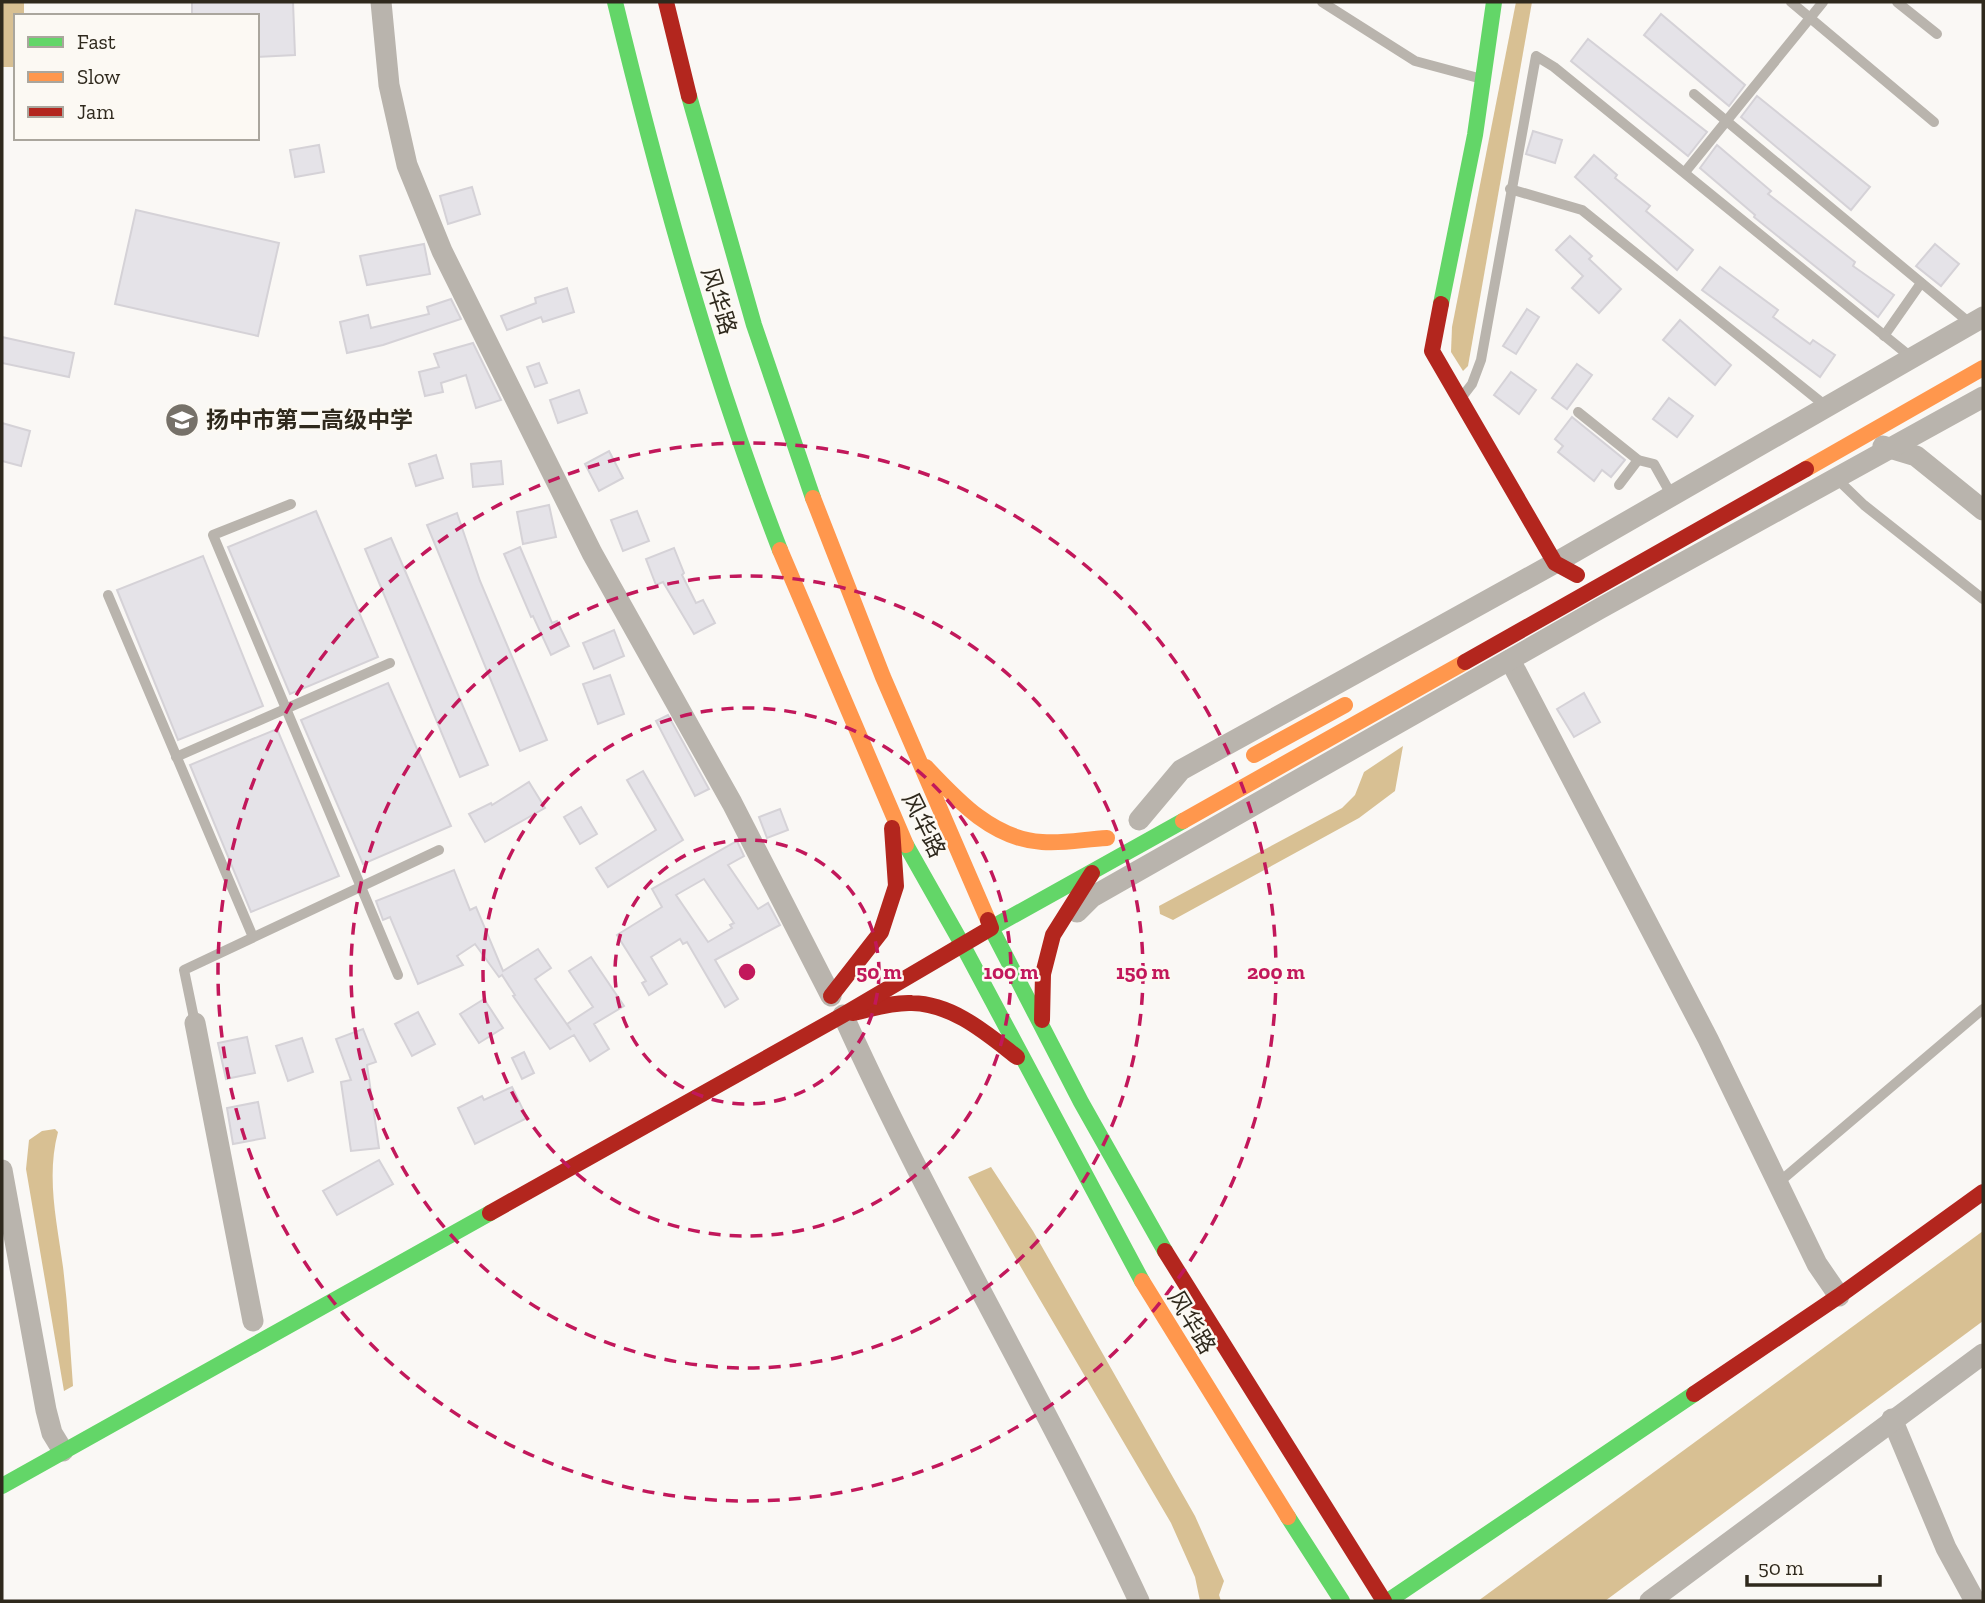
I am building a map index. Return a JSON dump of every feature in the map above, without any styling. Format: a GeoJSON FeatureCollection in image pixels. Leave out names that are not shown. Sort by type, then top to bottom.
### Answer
{"type":"FeatureCollection","features":[{"type":"Feature","properties":{"kind":"main road","name":"风华路"},"geometry":{"type":"LineString","coordinates":[[615,2],[666,202],[745,458],[825,663],[891,812],[966,916],[991,928],[1081,1102],[1186,1289],[1386,1601]]}},
{"type":"Feature","properties":{"kind":"main road","name":"风华路"},"geometry":{"type":"LineString","coordinates":[[666,2],[744,298],[785,423],[867,640],[916,756],[966,916],[962,944],[1159,1313],[1342,1601]]}},
{"type":"Feature","properties":{"kind":"main road"},"geometry":{"type":"LineString","coordinates":[[1494,2],[1483,79],[1432,351],[1459,401],[1579,582]]}},
{"type":"Feature","properties":{"kind":"main road"},"geometry":{"type":"LineString","coordinates":[[2,1486],[55,1437],[843,1015],[962,944],[1093,871],[1579,582],[1858,439],[1983,368]]}},
{"type":"Feature","properties":{"kind":"main road"},"geometry":{"type":"LineString","coordinates":[[1243,762],[1361,696]]}},
{"type":"Feature","properties":{"kind":"main road"},"geometry":{"type":"LineString","coordinates":[[916,756],[953,796],[995,830],[1037,842],[1123,829]]}},
{"type":"Feature","properties":{"kind":"main road"},"geometry":{"type":"LineString","coordinates":[[1073,857],[1185,794]]}},
{"type":"Feature","properties":{"kind":"main road"},"geometry":{"type":"LineString","coordinates":[[825,999],[881,932],[885,921],[896,886],[891,812]]}},
{"type":"Feature","properties":{"kind":"main road"},"geometry":{"type":"LineString","coordinates":[[1042,1026],[1043,974],[1053,935],[1093,871]]}},
{"type":"Feature","properties":{"kind":"main road"},"geometry":{"type":"LineString","coordinates":[[825,999],[866,974]]}},
{"type":"Feature","properties":{"kind":"main road"},"geometry":{"type":"LineString","coordinates":[[843,1015],[912,1003],[953,1012],[987,1032],[1027,1066]]}},
{"type":"Feature","properties":{"kind":"main road"},"geometry":{"type":"LineString","coordinates":[[1386,1601],[1839,1296],[1983,1192]]}},
{"type":"Feature","properties":{"kind":"street"},"geometry":{"type":"LineString","coordinates":[[382,2],[389,85],[407,165],[442,251],[592,553],[732,803],[825,999]]}},
{"type":"Feature","properties":{"kind":"street"},"geometry":{"type":"LineString","coordinates":[[1053,935],[1093,897],[1510,660],[1579,582],[1672,496],[1977,320]]}},
{"type":"Feature","properties":{"kind":"street"},"geometry":{"type":"LineString","coordinates":[[1123,829],[1181,770],[1579,582],[1838,480],[1983,397]]}},
{"type":"Feature","properties":{"kind":"street"},"geometry":{"type":"LineString","coordinates":[[1858,439],[1916,456],[1983,510]]}},
{"type":"Feature","properties":{"kind":"street"},"geometry":{"type":"LineString","coordinates":[[1510,660],[1708,1039],[1776,1185],[1817,1264],[1839,1296]]}},
{"type":"Feature","properties":{"kind":"street"},"geometry":{"type":"LineString","coordinates":[[843,1015],[886,1108],[1092,1500],[1139,1601]]}},
{"type":"Feature","properties":{"kind":"street"},"geometry":{"type":"LineString","coordinates":[[195,1023],[253,1321]]}},
{"type":"Feature","properties":{"kind":"street"},"geometry":{"type":"LineString","coordinates":[[2,1170],[55,1437]]}},
{"type":"Feature","properties":{"kind":"street"},"geometry":{"type":"LineString","coordinates":[[1650,1601],[1983,1354]]}},
{"type":"Feature","properties":{"kind":"street"},"geometry":{"type":"LineString","coordinates":[[1892,1419],[1946,1548],[1975,1601]]}},
{"type":"Feature","properties":{"kind":"lane"},"geometry":{"type":"LineString","coordinates":[[1322,2],[1415,61],[1483,79]]}},
{"type":"Feature","properties":{"kind":"lane"},"geometry":{"type":"LineString","coordinates":[[1791,2],[1934,122]]}},
{"type":"Feature","properties":{"kind":"lane"},"geometry":{"type":"LineString","coordinates":[[1685,172],[1823,2]]}},
{"type":"Feature","properties":{"kind":"lane"},"geometry":{"type":"LineString","coordinates":[[1897,2],[1937,34]]}},
{"type":"Feature","properties":{"kind":"lane"},"geometry":{"type":"LineString","coordinates":[[1459,401],[1472,384],[1481,360],[1536,56],[1554,67],[1685,172],[1912,358]]}},
{"type":"Feature","properties":{"kind":"lane"},"geometry":{"type":"LineString","coordinates":[[1694,94],[1921,283],[1977,320]]}},
{"type":"Feature","properties":{"kind":"lane"},"geometry":{"type":"LineString","coordinates":[[1510,190],[1582,210],[1827,407]]}},
{"type":"Feature","properties":{"kind":"lane"},"geometry":{"type":"LineString","coordinates":[[1884,335],[1921,283]]}},
{"type":"Feature","properties":{"kind":"lane"},"geometry":{"type":"LineString","coordinates":[[1578,411],[1637,460],[1654,464],[1672,496]]}},
{"type":"Feature","properties":{"kind":"lane"},"geometry":{"type":"LineString","coordinates":[[1619,485],[1637,460]]}},
{"type":"Feature","properties":{"kind":"lane"},"geometry":{"type":"LineString","coordinates":[[1838,480],[1864,505],[1983,599]]}},
{"type":"Feature","properties":{"kind":"lane"},"geometry":{"type":"LineString","coordinates":[[291,504],[213,536],[398,975]]}},
{"type":"Feature","properties":{"kind":"lane"},"geometry":{"type":"LineString","coordinates":[[108,595],[253,937]]}},
{"type":"Feature","properties":{"kind":"lane"},"geometry":{"type":"LineString","coordinates":[[176,757],[390,663]]}},
{"type":"Feature","properties":{"kind":"lane"},"geometry":{"type":"LineString","coordinates":[[195,1023],[184,970],[439,850]]}},
{"type":"Feature","properties":{"kind":"lane"},"geometry":{"type":"LineString","coordinates":[[1776,1185],[1983,1009]]}},
{"type":"Feature","properties":{"kind":"shaded area"},"geometry":{"type":"Polygon","coordinates":[[[2,2],[24,2],[24,14],[14,14],[14,67],[2,67],[2,2]]]}},
{"type":"Feature","properties":{"kind":"shaded area"},"geometry":{"type":"Polygon","coordinates":[[[1516,2],[1532,2],[1468,366],[1463,371],[1451,352],[1452,327],[1516,2]]]}},
{"type":"Feature","properties":{"kind":"shaded area"},"geometry":{"type":"Polygon","coordinates":[[[1403,746],[1395,791],[1359,818],[1173,920],[1160,914],[1159,906],[1342,808],[1355,795],[1364,772],[1403,746]]]}},
{"type":"Feature","properties":{"kind":"shaded area"},"geometry":{"type":"Polygon","coordinates":[[[55,1129],[58,1132],[53,1166],[54,1200],[65,1282],[73,1386],[64,1391],[26,1169],[29,1140],[42,1131],[55,1129]]]}},
{"type":"Feature","properties":{"kind":"shaded area"},"geometry":{"type":"Polygon","coordinates":[[[991,1167],[1033,1231],[1195,1516],[1224,1581],[1219,1595],[1221,1601],[1200,1601],[1195,1577],[1171,1523],[968,1177],[991,1167]]]}},
{"type":"Feature","properties":{"kind":"shaded area"},"geometry":{"type":"Polygon","coordinates":[[[1983,1231],[1983,1321],[1605,1601],[1478,1601],[1983,1231]]]}},
{"type":"Feature","properties":{"kind":"building"},"geometry":{"type":"Polygon","coordinates":[[[192,2],[293,2],[295,55],[259,57],[259,14],[192,14],[192,2]]]}},
{"type":"Feature","properties":{"kind":"building"},"geometry":{"type":"Polygon","coordinates":[[[1661,14],[1745,85],[1729,106],[1644,35],[1661,14]]]}},
{"type":"Feature","properties":{"kind":"building"},"geometry":{"type":"Polygon","coordinates":[[[1588,39],[1707,132],[1688,156],[1571,61],[1588,39]]]}},
{"type":"Feature","properties":{"kind":"building"},"geometry":{"type":"Polygon","coordinates":[[[1757,96],[1870,187],[1851,210],[1741,117],[1757,96]]]}},
{"type":"Feature","properties":{"kind":"building"},"geometry":{"type":"Polygon","coordinates":[[[1533,131],[1562,140],[1555,163],[1526,154],[1533,131]]]}},
{"type":"Feature","properties":{"kind":"building"},"geometry":{"type":"Polygon","coordinates":[[[319,145],[324,172],[295,177],[290,150],[319,145]]]}},
{"type":"Feature","properties":{"kind":"building"},"geometry":{"type":"Polygon","coordinates":[[[1717,145],[1771,191],[1768,194],[1855,262],[1853,266],[1894,295],[1878,317],[1754,217],[1755,215],[1700,168],[1717,145]]]}},
{"type":"Feature","properties":{"kind":"building"},"geometry":{"type":"Polygon","coordinates":[[[1594,155],[1617,175],[1615,178],[1650,206],[1646,211],[1693,250],[1677,270],[1575,177],[1594,155]]]}},
{"type":"Feature","properties":{"kind":"building"},"geometry":{"type":"Polygon","coordinates":[[[472,187],[480,214],[448,224],[440,196],[472,187]]]}},
{"type":"Feature","properties":{"kind":"building"},"geometry":{"type":"Polygon","coordinates":[[[136,210],[279,243],[258,336],[115,304],[136,210]]]}},
{"type":"Feature","properties":{"kind":"building"},"geometry":{"type":"Polygon","coordinates":[[[1570,236],[1592,256],[1589,259],[1621,289],[1599,313],[1572,288],[1583,276],[1556,250],[1570,236]]]}},
{"type":"Feature","properties":{"kind":"building"},"geometry":{"type":"Polygon","coordinates":[[[424,244],[430,274],[367,285],[360,256],[424,244]]]}},
{"type":"Feature","properties":{"kind":"building"},"geometry":{"type":"Polygon","coordinates":[[[1935,244],[1959,264],[1941,286],[1916,266],[1935,244]]]}},
{"type":"Feature","properties":{"kind":"building"},"geometry":{"type":"Polygon","coordinates":[[[1720,267],[1778,310],[1773,317],[1810,344],[1813,340],[1835,355],[1820,377],[1702,290],[1720,267]]]}},
{"type":"Feature","properties":{"kind":"building"},"geometry":{"type":"Polygon","coordinates":[[[567,288],[574,312],[543,322],[541,317],[507,330],[501,316],[536,303],[535,298],[567,288]]]}},
{"type":"Feature","properties":{"kind":"building"},"geometry":{"type":"Polygon","coordinates":[[[451,299],[461,319],[383,345],[347,353],[340,322],[368,315],[371,328],[429,314],[427,307],[451,299]]]}},
{"type":"Feature","properties":{"kind":"building"},"geometry":{"type":"Polygon","coordinates":[[[1527,309],[1539,317],[1516,354],[1503,346],[1527,309]]]}},
{"type":"Feature","properties":{"kind":"building"},"geometry":{"type":"Polygon","coordinates":[[[1680,320],[1731,365],[1715,385],[1663,340],[1680,320]]]}},
{"type":"Feature","properties":{"kind":"building"},"geometry":{"type":"Polygon","coordinates":[[[2,337],[74,353],[69,377],[2,363],[2,337]]]}},
{"type":"Feature","properties":{"kind":"building"},"geometry":{"type":"Polygon","coordinates":[[[473,343],[501,400],[476,408],[466,375],[441,383],[443,392],[425,396],[419,372],[439,367],[434,354],[473,343]]]}},
{"type":"Feature","properties":{"kind":"building"},"geometry":{"type":"Polygon","coordinates":[[[539,363],[547,383],[535,387],[527,367],[539,363]]]}},
{"type":"Feature","properties":{"kind":"building"},"geometry":{"type":"Polygon","coordinates":[[[1577,364],[1592,375],[1567,409],[1552,398],[1577,364]]]}},
{"type":"Feature","properties":{"kind":"building"},"geometry":{"type":"Polygon","coordinates":[[[1511,372],[1536,390],[1519,414],[1494,395],[1511,372]]]}},
{"type":"Feature","properties":{"kind":"building"},"geometry":{"type":"Polygon","coordinates":[[[579,390],[587,413],[558,423],[550,400],[579,390]]]}},
{"type":"Feature","properties":{"kind":"building"},"geometry":{"type":"Polygon","coordinates":[[[1669,398],[1693,416],[1677,437],[1653,419],[1669,398]]]}},
{"type":"Feature","properties":{"kind":"building"},"geometry":{"type":"Polygon","coordinates":[[[1572,417],[1625,460],[1611,477],[1602,470],[1594,481],[1558,452],[1563,446],[1555,439],[1572,417]]]}},
{"type":"Feature","properties":{"kind":"building"},"geometry":{"type":"Polygon","coordinates":[[[2,423],[30,431],[21,466],[2,461],[2,423]]]}},
{"type":"Feature","properties":{"kind":"building"},"geometry":{"type":"Polygon","coordinates":[[[609,451],[623,478],[599,491],[585,464],[609,451]]]}},
{"type":"Feature","properties":{"kind":"building"},"geometry":{"type":"Polygon","coordinates":[[[436,455],[443,478],[416,486],[409,464],[436,455]]]}},
{"type":"Feature","properties":{"kind":"building"},"geometry":{"type":"Polygon","coordinates":[[[501,461],[503,484],[473,487],[471,464],[501,461]]]}},
{"type":"Feature","properties":{"kind":"building"},"geometry":{"type":"Polygon","coordinates":[[[549,505],[556,537],[523,544],[517,512],[549,505]]]}},
{"type":"Feature","properties":{"kind":"building"},"geometry":{"type":"Polygon","coordinates":[[[316,511],[378,657],[290,694],[228,547],[316,511]]]}},
{"type":"Feature","properties":{"kind":"building"},"geometry":{"type":"Polygon","coordinates":[[[637,511],[649,541],[623,551],[611,520],[637,511]]]}},
{"type":"Feature","properties":{"kind":"building"},"geometry":{"type":"Polygon","coordinates":[[[457,513],[480,581],[547,740],[520,751],[427,525],[457,513]]]}},
{"type":"Feature","properties":{"kind":"building"},"geometry":{"type":"Polygon","coordinates":[[[391,538],[488,765],[460,777],[365,549],[391,538]]]}},
{"type":"Feature","properties":{"kind":"building"},"geometry":{"type":"Polygon","coordinates":[[[520,547],[552,623],[557,621],[569,646],[551,655],[533,616],[531,617],[504,554],[520,547]]]}},
{"type":"Feature","properties":{"kind":"building"},"geometry":{"type":"Polygon","coordinates":[[[674,548],[684,573],[682,575],[696,603],[703,600],[715,623],[694,634],[663,582],[656,585],[646,559],[674,548]]]}},
{"type":"Feature","properties":{"kind":"building"},"geometry":{"type":"Polygon","coordinates":[[[203,556],[263,706],[178,740],[117,590],[203,556]]]}},
{"type":"Feature","properties":{"kind":"building"},"geometry":{"type":"Polygon","coordinates":[[[614,630],[624,656],[594,669],[583,643],[614,630]]]}},
{"type":"Feature","properties":{"kind":"building"},"geometry":{"type":"Polygon","coordinates":[[[610,675],[624,714],[598,724],[583,684],[610,675]]]}},
{"type":"Feature","properties":{"kind":"building"},"geometry":{"type":"Polygon","coordinates":[[[388,683],[451,826],[363,864],[301,720],[388,683]]]}},
{"type":"Feature","properties":{"kind":"building"},"geometry":{"type":"Polygon","coordinates":[[[1584,693],[1600,722],[1574,737],[1557,709],[1584,693]]]}},
{"type":"Feature","properties":{"kind":"building"},"geometry":{"type":"Polygon","coordinates":[[[668,715],[709,789],[695,796],[656,721],[668,715]]]}},
{"type":"Feature","properties":{"kind":"building"},"geometry":{"type":"Polygon","coordinates":[[[277,729],[339,876],[251,912],[190,765],[277,729]]]}},
{"type":"Feature","properties":{"kind":"building"},"geometry":{"type":"Polygon","coordinates":[[[643,771],[683,840],[608,887],[596,868],[656,830],[627,780],[643,771]]]}},
{"type":"Feature","properties":{"kind":"building"},"geometry":{"type":"Polygon","coordinates":[[[529,782],[545,808],[485,842],[469,814],[491,803],[492,805],[529,782]]]}},
{"type":"Feature","properties":{"kind":"building"},"geometry":{"type":"Polygon","coordinates":[[[581,807],[597,834],[580,844],[564,817],[581,807]]]}},
{"type":"Feature","properties":{"kind":"building"},"geometry":{"type":"Polygon","coordinates":[[[780,809],[788,830],[767,838],[759,817],[780,809]]]}},
{"type":"Feature","properties":{"kind":"building"},"geometry":{"type":"Polygon","coordinates":[[[737,841],[744,856],[728,865],[758,909],[768,903],[780,925],[715,960],[738,999],[725,1007],[687,942],[683,944],[680,939],[651,957],[667,984],[649,995],[642,983],[646,981],[617,935],[662,907],[652,889],[737,841]],[[704,879],[676,895],[708,942],[732,928],[730,925],[734,923],[704,879]]]}},
{"type":"Feature","properties":{"kind":"building"},"geometry":{"type":"Polygon","coordinates":[[[454,870],[470,910],[476,907],[503,971],[538,949],[551,968],[535,979],[571,1030],[567,1024],[593,1007],[569,971],[591,957],[624,1006],[594,1024],[609,1049],[590,1061],[574,1035],[550,1049],[513,996],[515,995],[502,975],[499,977],[475,944],[457,956],[463,965],[418,984],[390,917],[383,920],[376,901],[454,870]]]}},
{"type":"Feature","properties":{"kind":"building"},"geometry":{"type":"Polygon","coordinates":[[[484,999],[503,1028],[479,1043],[460,1014],[484,999]]]}},
{"type":"Feature","properties":{"kind":"building"},"geometry":{"type":"Polygon","coordinates":[[[418,1012],[435,1044],[412,1056],[395,1024],[418,1012]]]}},
{"type":"Feature","properties":{"kind":"building"},"geometry":{"type":"Polygon","coordinates":[[[363,1029],[376,1062],[367,1065],[379,1148],[351,1151],[341,1082],[351,1080],[336,1039],[363,1029]]]}},
{"type":"Feature","properties":{"kind":"building"},"geometry":{"type":"Polygon","coordinates":[[[247,1037],[255,1073],[226,1079],[218,1043],[247,1037]]]}},
{"type":"Feature","properties":{"kind":"building"},"geometry":{"type":"Polygon","coordinates":[[[302,1038],[313,1072],[288,1081],[276,1046],[302,1038]]]}},
{"type":"Feature","properties":{"kind":"building"},"geometry":{"type":"Polygon","coordinates":[[[524,1052],[534,1073],[522,1079],[512,1058],[524,1052]]]}},
{"type":"Feature","properties":{"kind":"building"},"geometry":{"type":"Polygon","coordinates":[[[512,1087],[527,1118],[475,1144],[458,1108],[482,1096],[484,1100],[512,1087]]]}},
{"type":"Feature","properties":{"kind":"building"},"geometry":{"type":"Polygon","coordinates":[[[258,1102],[265,1138],[233,1144],[227,1108],[258,1102]]]}},
{"type":"Feature","properties":{"kind":"building"},"geometry":{"type":"Polygon","coordinates":[[[379,1160],[393,1184],[337,1215],[323,1191],[379,1160]]]}},
{"type":"Feature","properties":{"kind":"traffic: fast"},"geometry":{"type":"LineString","coordinates":[[615,2],[650,141],[709,347],[780,550]]}},
{"type":"Feature","properties":{"kind":"traffic: fast"},"geometry":{"type":"LineString","coordinates":[[1441,304],[1475,135],[1494,2]]}},
{"type":"Feature","properties":{"kind":"traffic: fast"},"geometry":{"type":"LineString","coordinates":[[689,96],[754,325],[813,498]]}},
{"type":"Feature","properties":{"kind":"traffic: fast"},"geometry":{"type":"LineString","coordinates":[[1165,1251],[1081,1102],[991,928],[1183,821]]}},
{"type":"Feature","properties":{"kind":"traffic: fast"},"geometry":{"type":"LineString","coordinates":[[906,845],[962,944]]}},
{"type":"Feature","properties":{"kind":"traffic: fast"},"geometry":{"type":"LineString","coordinates":[[962,944],[1142,1281]]}},
{"type":"Feature","properties":{"kind":"traffic: fast"},"geometry":{"type":"LineString","coordinates":[[2,1486],[490,1213]]}},
{"type":"Feature","properties":{"kind":"traffic: fast"},"geometry":{"type":"LineString","coordinates":[[1388,1601],[1694,1394]]}},
{"type":"Feature","properties":{"kind":"traffic: fast"},"geometry":{"type":"LineString","coordinates":[[1288,1517],[1342,1601]]}},
{"type":"Feature","properties":{"kind":"traffic: slow"},"geometry":{"type":"LineString","coordinates":[[1806,469],[1983,368]]}},
{"type":"Feature","properties":{"kind":"traffic: slow"},"geometry":{"type":"LineString","coordinates":[[813,498],[883,677],[988,920]]}},
{"type":"Feature","properties":{"kind":"traffic: slow"},"geometry":{"type":"LineString","coordinates":[[780,550],[906,845]]}},
{"type":"Feature","properties":{"kind":"traffic: slow"},"geometry":{"type":"LineString","coordinates":[[1183,821],[1465,662]]}},
{"type":"Feature","properties":{"kind":"traffic: slow"},"geometry":{"type":"LineString","coordinates":[[1254,755],[1345,705]]}},
{"type":"Feature","properties":{"kind":"traffic: slow"},"geometry":{"type":"LineString","coordinates":[[926,767],[964,805],[992,826],[1008,834],[1042,842],[1107,838]]}},
{"type":"Feature","properties":{"kind":"traffic: slow"},"geometry":{"type":"LineString","coordinates":[[1142,1281],[1288,1517]]}},
{"type":"Feature","properties":{"kind":"traffic: jam"},"geometry":{"type":"LineString","coordinates":[[666,2],[689,96]]}},
{"type":"Feature","properties":{"kind":"traffic: jam"},"geometry":{"type":"LineString","coordinates":[[1441,304],[1432,351],[1555,563],[1577,575]]}},
{"type":"Feature","properties":{"kind":"traffic: jam"},"geometry":{"type":"LineString","coordinates":[[1465,662],[1806,469]]}},
{"type":"Feature","properties":{"kind":"traffic: jam"},"geometry":{"type":"LineString","coordinates":[[831,996],[881,932],[896,886],[892,828]]}},
{"type":"Feature","properties":{"kind":"traffic: jam"},"geometry":{"type":"LineString","coordinates":[[1042,1020],[1043,974],[1053,935],[1092,873]]}},
{"type":"Feature","properties":{"kind":"traffic: jam"},"geometry":{"type":"LineString","coordinates":[[490,1213],[843,1015],[991,928],[988,920]]}},
{"type":"Feature","properties":{"kind":"traffic: jam"},"geometry":{"type":"LineString","coordinates":[[853,1013],[912,1003],[941,1008],[968,1021],[1017,1057]]}},
{"type":"Feature","properties":{"kind":"traffic: jam"},"geometry":{"type":"LineString","coordinates":[[1694,1394],[1839,1296],[1983,1192]]}},
{"type":"Feature","properties":{"kind":"traffic: jam"},"geometry":{"type":"LineString","coordinates":[[1165,1251],[1384,1601]]}},
{"type":"Feature","properties":{"kind":"place","name":"扬中市第二高级中学"},"geometry":{"type":"Point","coordinates":[182,420]}}]}
